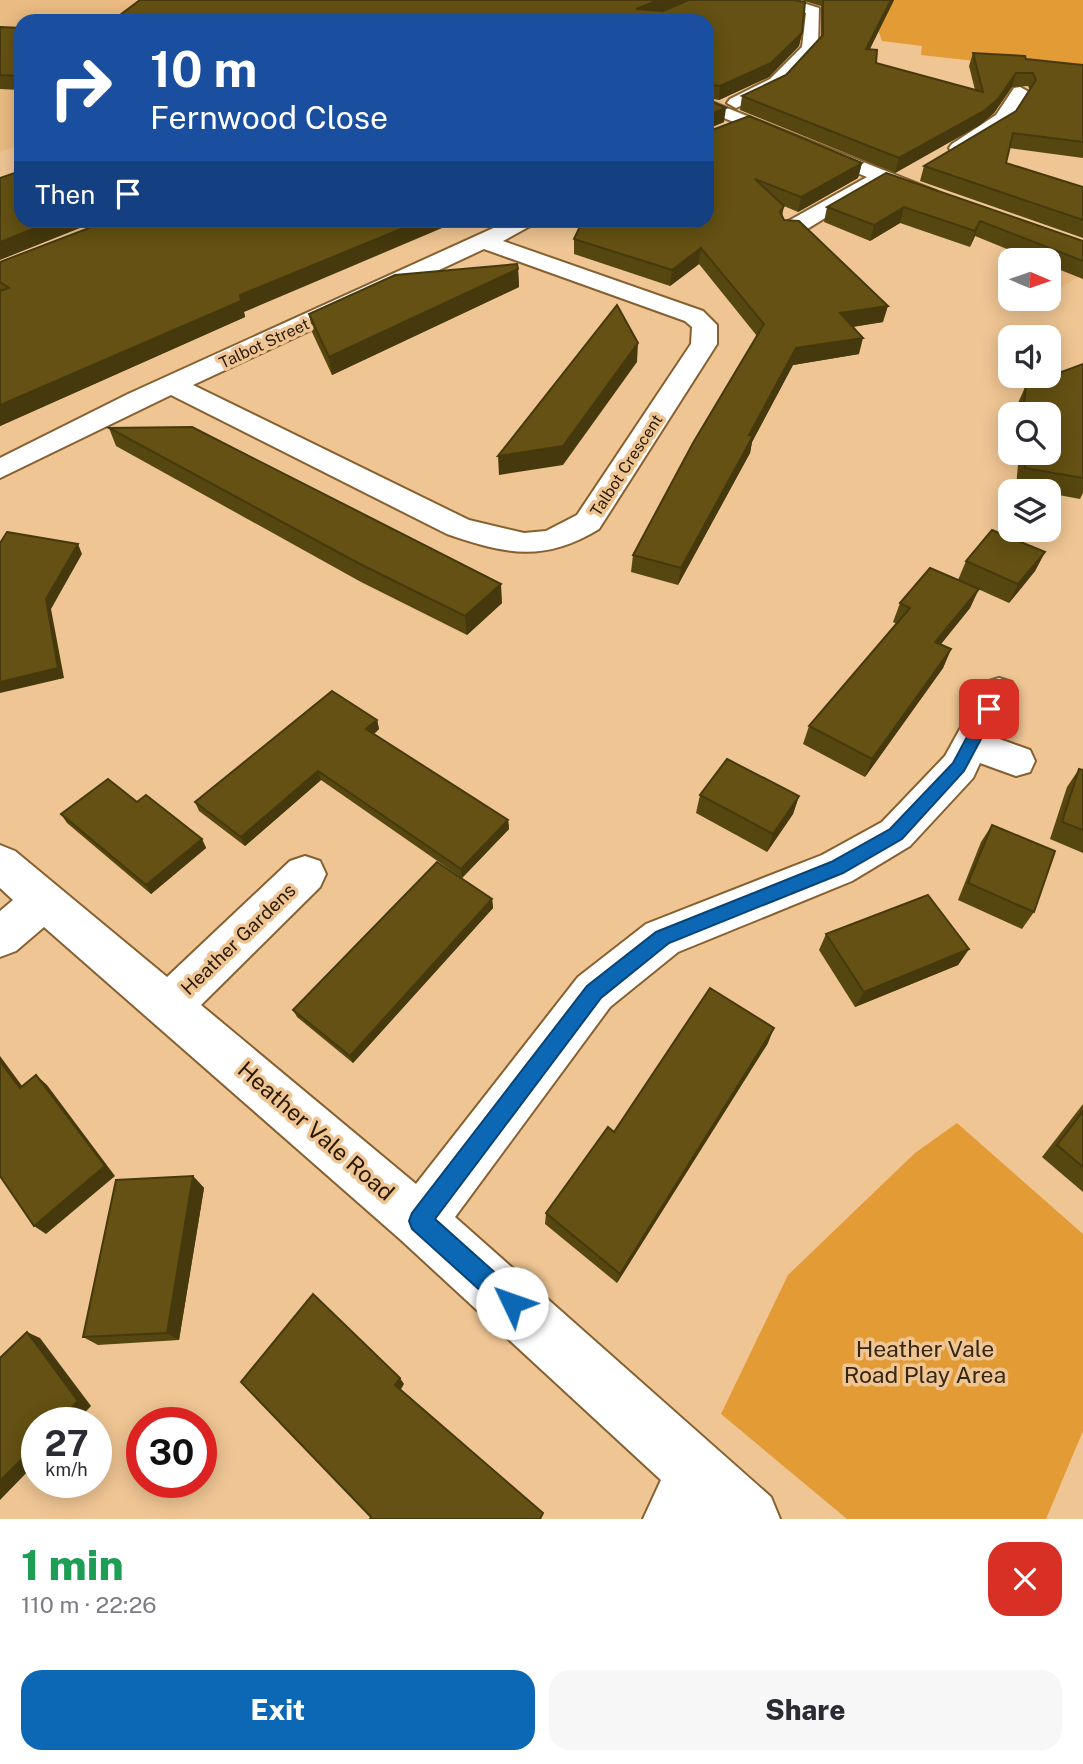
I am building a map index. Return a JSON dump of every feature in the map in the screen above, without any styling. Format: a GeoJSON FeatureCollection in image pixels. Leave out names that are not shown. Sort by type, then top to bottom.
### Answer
{"type":"FeatureCollection","features":[{"type":"Feature","properties":{"kind":"street"},"geometry":{"type":"LineString","coordinates":[[714,107],[776,83],[810,48],[814,11],[802,6],[764,0]]}},
{"type":"Feature","properties":{"kind":"street"},"geometry":{"type":"LineString","coordinates":[[939,160],[1003,119],[1020,92]]}},
{"type":"Feature","properties":{"kind":"street"},"geometry":{"type":"LineString","coordinates":[[714,107],[888,180],[947,201]]}},
{"type":"Feature","properties":{"kind":"street"},"geometry":{"type":"LineString","coordinates":[[718,134],[748,121]]}},
{"type":"Feature","properties":{"kind":"street"},"geometry":{"type":"LineString","coordinates":[[988,131],[1013,138]]}},
{"type":"Feature","properties":{"kind":"street"},"geometry":{"type":"LineString","coordinates":[[791,229],[888,180],[918,171]]}},
{"type":"Feature","properties":{"kind":"street","name":"Talbot Street"},"geometry":{"type":"LineString","coordinates":[[0,469],[173,385],[514,228]]}},
{"type":"Feature","properties":{"kind":"street","name":"Talbot Crescent"},"geometry":{"type":"LineString","coordinates":[[173,385],[458,527],[505,543],[537,545],[568,537],[588,523],[704,344],[705,325],[694,316],[485,242]]}},
{"type":"Feature","properties":{"kind":"street"},"geometry":{"type":"LineString","coordinates":[[420,1221],[594,992],[662,938],[837,867],[896,834],[959,767],[999,691]]}},
{"type":"Feature","properties":{"kind":"street"},"geometry":{"type":"LineString","coordinates":[[970,744],[1016,761]]}},
{"type":"Feature","properties":{"kind":"street","name":"Heather Vale Road"},"geometry":{"type":"LineString","coordinates":[[0,863],[42,902],[170,1005],[420,1221],[686,1496],[749,1519]]}},
{"type":"Feature","properties":{"kind":"street","name":"Heather Gardens"},"geometry":{"type":"LineString","coordinates":[[170,1005],[305,874]]}},
{"type":"Feature","properties":{"kind":"street"},"geometry":{"type":"LineString","coordinates":[[0,937],[42,902]]}},
{"type":"Feature","properties":{"kind":"shaded area"},"geometry":{"type":"Polygon","coordinates":[[[0,0],[469,0],[428,14],[14,14],[14,147],[0,152],[0,0]]]}},
{"type":"Feature","properties":{"kind":"shaded area"},"geometry":{"type":"Polygon","coordinates":[[[1061,259],[1083,274],[1061,288],[1061,259]]]}},
{"type":"Feature","properties":{"kind":"green space"},"geometry":{"type":"Polygon","coordinates":[[[876,0],[1083,0],[1083,73],[921,55],[922,46],[882,41],[877,27],[876,0]]]}},
{"type":"Feature","properties":{"kind":"green space","name":"Heather Vale Road Play Area"},"geometry":{"type":"Polygon","coordinates":[[[957,1123],[1083,1234],[1083,1431],[1046,1519],[847,1519],[721,1414],[788,1275],[915,1153],[957,1123]]]}},
{"type":"Feature","properties":{"kind":"building"},"geometry":{"type":"Polygon","coordinates":[[[140,0],[658,0],[636,9],[663,11],[689,0],[805,2],[802,33],[771,63],[720,86],[714,85],[714,14],[121,14],[140,0]]]}},
{"type":"Feature","properties":{"kind":"building"},"geometry":{"type":"Polygon","coordinates":[[[823,0],[891,0],[866,49],[877,50],[876,63],[983,92],[973,53],[1025,56],[1026,59],[1083,65],[1083,142],[1013,133],[1006,163],[1083,187],[1083,220],[924,166],[1016,111],[1036,80],[1033,73],[1016,73],[998,99],[984,111],[899,158],[742,96],[786,75],[823,35],[823,0]]]}},
{"type":"Feature","properties":{"kind":"building"},"geometry":{"type":"Polygon","coordinates":[[[0,27],[14,28],[14,76],[0,75],[0,27]]]}},
{"type":"Feature","properties":{"kind":"building"},"geometry":{"type":"Polygon","coordinates":[[[714,103],[726,108],[714,113],[714,103]]]}},
{"type":"Feature","properties":{"kind":"building"},"geometry":{"type":"Polygon","coordinates":[[[749,116],[862,163],[801,197],[755,179],[784,206],[780,212],[784,220],[799,221],[888,306],[840,313],[863,338],[796,348],[749,435],[753,436],[681,568],[633,555],[693,443],[764,324],[701,248],[672,270],[574,239],[579,228],[714,228],[714,129],[749,116]]]}},
{"type":"Feature","properties":{"kind":"building"},"geometry":{"type":"Polygon","coordinates":[[[14,173],[14,228],[35,228],[0,242],[0,178],[14,173]]]}},
{"type":"Feature","properties":{"kind":"building"},"geometry":{"type":"Polygon","coordinates":[[[886,173],[1083,241],[1083,261],[1061,252],[1061,248],[1050,248],[980,221],[975,231],[904,207],[874,225],[827,207],[886,173]]]}},
{"type":"Feature","properties":{"kind":"building"},"geometry":{"type":"Polygon","coordinates":[[[89,228],[403,228],[240,295],[241,301],[0,405],[0,291],[9,288],[0,282],[0,262],[89,228]]]}},
{"type":"Feature","properties":{"kind":"building"},"geometry":{"type":"Polygon","coordinates":[[[517,264],[518,269],[329,357],[309,314],[395,275],[517,264]]]}},
{"type":"Feature","properties":{"kind":"building"},"geometry":{"type":"Polygon","coordinates":[[[617,305],[638,343],[563,446],[498,456],[617,305]]]}},
{"type":"Feature","properties":{"kind":"building"},"geometry":{"type":"Polygon","coordinates":[[[1083,364],[1083,478],[1025,468],[1025,465],[1061,465],[1061,402],[1024,402],[1026,388],[1061,388],[1061,372],[1083,364]]]}},
{"type":"Feature","properties":{"kind":"building"},"geometry":{"type":"Polygon","coordinates":[[[192,427],[501,584],[465,616],[358,563],[109,428],[192,427]]]}},
{"type":"Feature","properties":{"kind":"building"},"geometry":{"type":"Polygon","coordinates":[[[992,530],[998,532],[998,542],[1021,542],[1045,552],[1018,584],[966,561],[992,530]]]}},
{"type":"Feature","properties":{"kind":"building"},"geometry":{"type":"Polygon","coordinates":[[[7,532],[78,544],[46,599],[58,668],[0,682],[0,543],[7,532]]]}},
{"type":"Feature","properties":{"kind":"building"},"geometry":{"type":"Polygon","coordinates":[[[930,568],[979,589],[935,642],[951,649],[872,759],[809,726],[910,608],[900,603],[930,568]]]}},
{"type":"Feature","properties":{"kind":"building"},"geometry":{"type":"Polygon","coordinates":[[[332,691],[377,720],[366,729],[508,820],[461,869],[318,771],[241,837],[195,802],[332,691]]]}},
{"type":"Feature","properties":{"kind":"building"},"geometry":{"type":"Polygon","coordinates":[[[727,759],[799,796],[773,834],[700,795],[727,759]]]}},
{"type":"Feature","properties":{"kind":"building"},"geometry":{"type":"Polygon","coordinates":[[[1079,769],[1083,770],[1083,830],[1062,822],[1079,769]]]}},
{"type":"Feature","properties":{"kind":"building"},"geometry":{"type":"Polygon","coordinates":[[[108,779],[137,802],[146,795],[202,839],[146,885],[61,814],[108,779]]]}},
{"type":"Feature","properties":{"kind":"building"},"geometry":{"type":"Polygon","coordinates":[[[992,825],[1055,851],[1034,912],[968,883],[992,825]]]}},
{"type":"Feature","properties":{"kind":"building"},"geometry":{"type":"Polygon","coordinates":[[[437,862],[492,899],[350,1056],[293,1010],[437,862]]]}},
{"type":"Feature","properties":{"kind":"building"},"geometry":{"type":"Polygon","coordinates":[[[928,895],[969,949],[864,992],[826,934],[928,895]]]}},
{"type":"Feature","properties":{"kind":"building"},"geometry":{"type":"Polygon","coordinates":[[[710,988],[774,1028],[620,1274],[546,1213],[608,1127],[614,1132],[710,988]]]}},
{"type":"Feature","properties":{"kind":"building"},"geometry":{"type":"Polygon","coordinates":[[[0,1061],[20,1088],[36,1075],[105,1166],[34,1226],[0,1176],[0,1061]]]}},
{"type":"Feature","properties":{"kind":"building"},"geometry":{"type":"Polygon","coordinates":[[[1083,1111],[1083,1167],[1057,1145],[1083,1111]]]}},
{"type":"Feature","properties":{"kind":"building"},"geometry":{"type":"Polygon","coordinates":[[[193,1176],[167,1333],[83,1337],[116,1180],[193,1176]]]}},
{"type":"Feature","properties":{"kind":"building"},"geometry":{"type":"Polygon","coordinates":[[[313,1294],[400,1378],[395,1385],[543,1513],[540,1519],[370,1519],[241,1382],[313,1294]]]}},
{"type":"Feature","properties":{"kind":"building"},"geometry":{"type":"Polygon","coordinates":[[[27,1332],[78,1401],[72,1407],[21,1407],[21,1460],[0,1481],[0,1358],[27,1332]]]}},
{"type":"Feature","properties":{"kind":"route"},"geometry":{"type":"LineString","coordinates":[[512,1303],[420,1221],[594,992],[662,938],[837,867],[896,834],[959,767],[989,709]]}}]}
